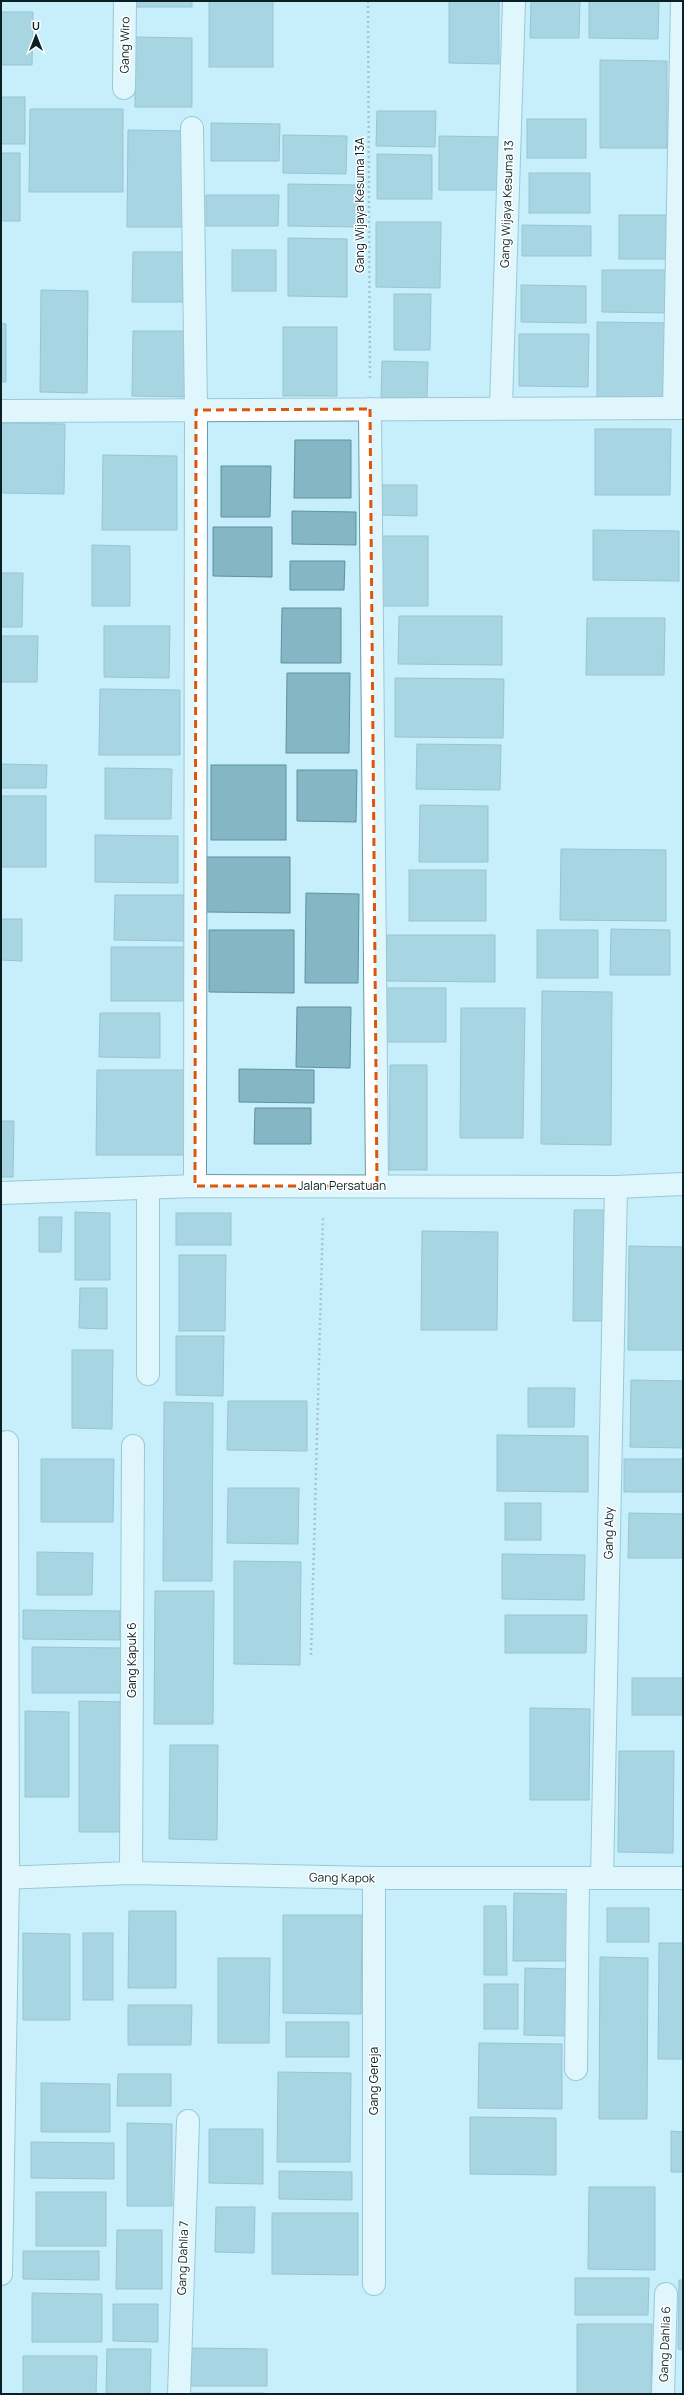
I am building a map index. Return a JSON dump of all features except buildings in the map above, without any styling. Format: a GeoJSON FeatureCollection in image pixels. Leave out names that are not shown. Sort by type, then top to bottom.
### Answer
{"type":"FeatureCollection","features":[{"type":"Feature","properties":{"kind":"street","name":"Gang Wiro"},"geometry":{"type":"LineString","coordinates":[[124,88],[125,1]]}},
{"type":"Feature","properties":{"kind":"street","name":"Gang Wijaya Kesuma 13"},"geometry":{"type":"LineString","coordinates":[[501,407],[514,1]]}},
{"type":"Feature","properties":{"kind":"street"},"geometry":{"type":"LineString","coordinates":[[1,410],[370,409],[501,407],[679,408],[682,1]]}},
{"type":"Feature","properties":{"kind":"street"},"geometry":{"type":"LineString","coordinates":[[192,128],[196,410],[195,1186]]}},
{"type":"Feature","properties":{"kind":"street"},"geometry":{"type":"LineString","coordinates":[[370,409],[377,1186]]}},
{"type":"Feature","properties":{"kind":"street","name":"Jalan Persatuan"},"geometry":{"type":"LineString","coordinates":[[1,1193],[148,1189],[195,1186],[616,1187],[683,1184]]}},
{"type":"Feature","properties":{"kind":"street","name":"Gang Aby"},"geometry":{"type":"LineString","coordinates":[[602,1878],[616,1187]]}},
{"type":"Feature","properties":{"kind":"street"},"geometry":{"type":"LineString","coordinates":[[148,1189],[148,1374]]}},
{"type":"Feature","properties":{"kind":"street"},"geometry":{"type":"LineString","coordinates":[[1,2274],[7,1442]]}},
{"type":"Feature","properties":{"kind":"street","name":"Gang Kapuk 6"},"geometry":{"type":"LineString","coordinates":[[131,1873],[133,1446]]}},
{"type":"Feature","properties":{"kind":"street","name":"Gang Kapok"},"geometry":{"type":"LineString","coordinates":[[5,1878],[131,1873],[374,1878],[683,1878]]}},
{"type":"Feature","properties":{"kind":"street","name":"Gang Gereja"},"geometry":{"type":"LineString","coordinates":[[374,1878],[374,2284]]}},
{"type":"Feature","properties":{"kind":"street"},"geometry":{"type":"LineString","coordinates":[[576,2069],[578,1879]]}},
{"type":"Feature","properties":{"kind":"street","name":"Gang Dahlia 7"},"geometry":{"type":"LineString","coordinates":[[179,2394],[188,2121]]}},
{"type":"Feature","properties":{"kind":"street","name":"Gang Dahlia 6"},"geometry":{"type":"LineString","coordinates":[[663,2394],[666,2294]]}},
{"type":"Feature","properties":{"kind":"path","name":"Gang Wijaya Kesuma 13A"},"geometry":{"type":"LineString","coordinates":[[368,1],[370,409]]}},
{"type":"Feature","properties":{"kind":"path"},"geometry":{"type":"LineString","coordinates":[[311,1655],[324,1186]]}},
{"type":"Feature","properties":{"kind":"highlighted area"},"geometry":{"type":"Polygon","coordinates":[[[370,409],[377,1186],[195,1186],[196,410],[370,409]]]}}]}
